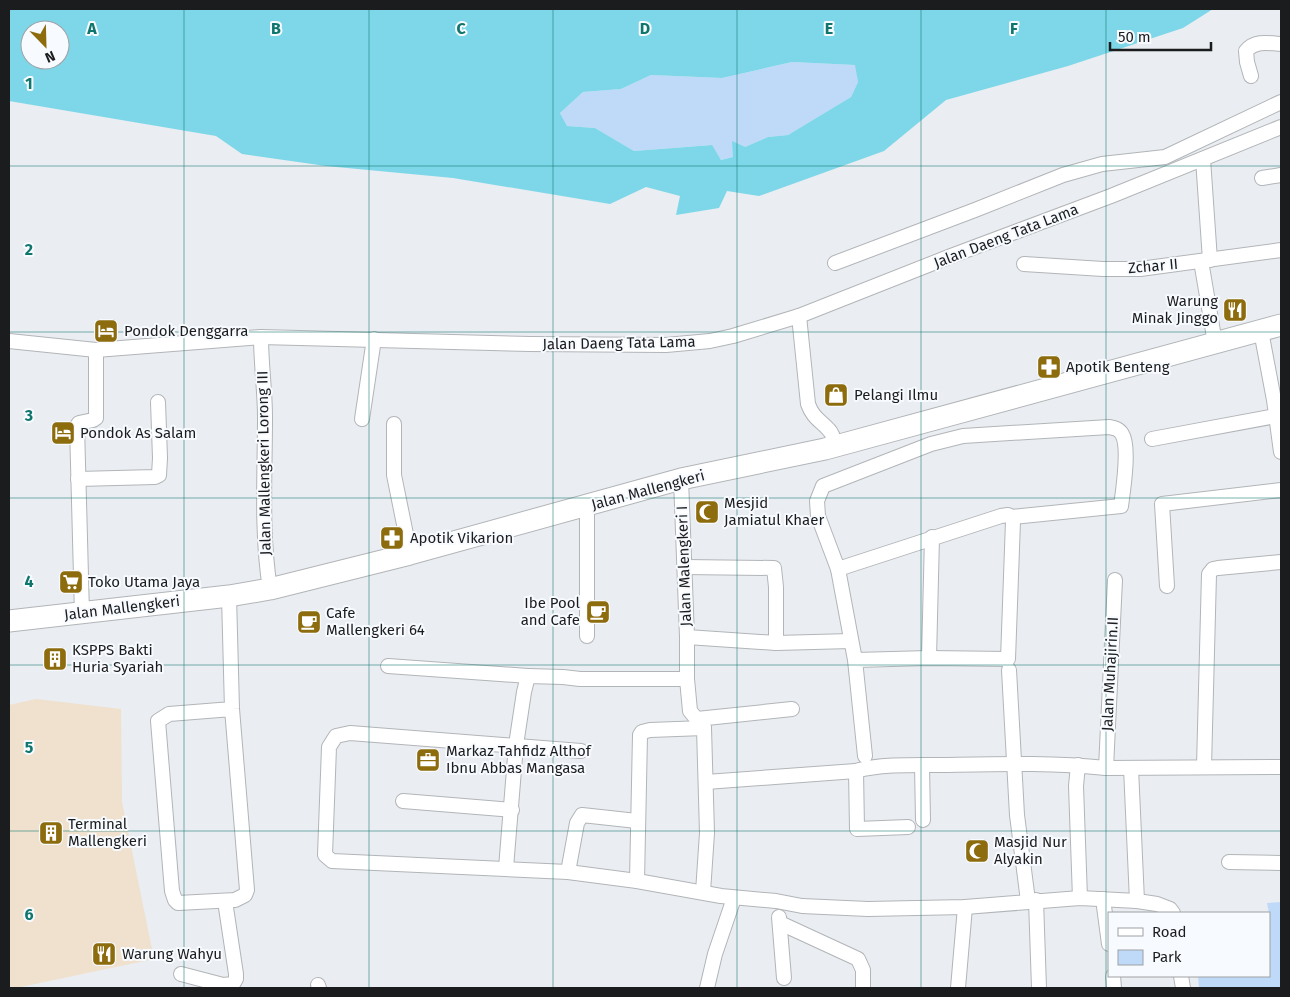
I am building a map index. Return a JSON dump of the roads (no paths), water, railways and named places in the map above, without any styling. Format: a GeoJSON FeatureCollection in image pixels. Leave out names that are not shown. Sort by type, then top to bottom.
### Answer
{"type":"FeatureCollection","features":[{"type":"Feature","properties":{"kind":"main road","name":"Jalan Mallengkeri"},"geometry":{"type":"LineString","coordinates":[[9,621],[229,596],[270,589],[410,554],[681,479],[835,445],[1281,326]]}},
{"type":"Feature","properties":{"kind":"street"},"geometry":{"type":"LineString","coordinates":[[1251,76],[1246,52],[1250,46],[1264,42],[1281,44]]}},
{"type":"Feature","properties":{"kind":"street"},"geometry":{"type":"LineString","coordinates":[[835,263],[1063,175],[1102,164],[1164,156],[1281,102]]}},
{"type":"Feature","properties":{"kind":"street","name":"Jalan Daeng Tata Lama"},"geometry":{"type":"LineString","coordinates":[[9,341],[96,350],[261,337],[530,344],[666,345],[710,341],[799,316],[1111,196],[1281,127]]}},
{"type":"Feature","properties":{"kind":"street"},"geometry":{"type":"LineString","coordinates":[[1203,159],[1205,260],[1215,343]]}},
{"type":"Feature","properties":{"kind":"street"},"geometry":{"type":"LineString","coordinates":[[1262,178],[1281,176]]}},
{"type":"Feature","properties":{"kind":"street","name":"Zchar II"},"geometry":{"type":"LineString","coordinates":[[1024,264],[1103,269],[1140,269],[1281,250]]}},
{"type":"Feature","properties":{"kind":"street"},"geometry":{"type":"LineString","coordinates":[[799,316],[808,404],[818,422],[830,431],[835,445]]}},
{"type":"Feature","properties":{"kind":"street"},"geometry":{"type":"LineString","coordinates":[[1261,331],[1278,399],[1276,416],[1281,452]]}},
{"type":"Feature","properties":{"kind":"street","name":"Jalan Mallengkeri Lorong III"},"geometry":{"type":"LineString","coordinates":[[261,337],[265,416],[263,481],[265,548],[270,589]]}},
{"type":"Feature","properties":{"kind":"street"},"geometry":{"type":"LineString","coordinates":[[362,419],[374,339]]}},
{"type":"Feature","properties":{"kind":"street"},"geometry":{"type":"LineString","coordinates":[[82,614],[77,424],[96,418],[96,350]]}},
{"type":"Feature","properties":{"kind":"street"},"geometry":{"type":"LineString","coordinates":[[78,479],[155,478],[159,475],[158,402]]}},
{"type":"Feature","properties":{"kind":"street"},"geometry":{"type":"LineString","coordinates":[[1152,439],[1276,416]]}},
{"type":"Feature","properties":{"kind":"street"},"geometry":{"type":"LineString","coordinates":[[932,419],[939,442]]}},
{"type":"Feature","properties":{"kind":"street"},"geometry":{"type":"LineString","coordinates":[[394,424],[394,475],[410,554]]}},
{"type":"Feature","properties":{"kind":"street"},"geometry":{"type":"LineString","coordinates":[[838,569],[1001,516],[1008,515],[1012,517],[1121,506],[1126,447],[1122,433],[1117,429],[1109,427],[963,436],[909,451],[823,486],[817,501],[818,516],[838,569],[855,660],[866,756]]}},
{"type":"Feature","properties":{"kind":"street","name":"Jalan Malengkeri I"},"geometry":{"type":"LineString","coordinates":[[681,479],[686,638],[776,643],[851,641]]}},
{"type":"Feature","properties":{"kind":"street"},"geometry":{"type":"LineString","coordinates":[[1168,586],[1162,504],[1281,490]]}},
{"type":"Feature","properties":{"kind":"street"},"geometry":{"type":"LineString","coordinates":[[587,506],[587,636]]}},
{"type":"Feature","properties":{"kind":"street"},"geometry":{"type":"LineString","coordinates":[[855,660],[928,658],[1008,659],[1013,563],[1012,517]]}},
{"type":"Feature","properties":{"kind":"street"},"geometry":{"type":"LineString","coordinates":[[928,658],[932,538]]}},
{"type":"Feature","properties":{"kind":"street"},"geometry":{"type":"LineString","coordinates":[[1204,767],[1209,574],[1213,569],[1218,568],[1281,562]]}},
{"type":"Feature","properties":{"kind":"street"},"geometry":{"type":"LineString","coordinates":[[684,567],[774,568],[776,643]]}},
{"type":"Feature","properties":{"kind":"street","name":"Jalan Muhajirin.II"},"geometry":{"type":"LineString","coordinates":[[1106,768],[1115,580]]}},
{"type":"Feature","properties":{"kind":"street"},"geometry":{"type":"LineString","coordinates":[[229,596],[232,709],[247,885],[246,893],[235,900],[181,904],[174,898],[158,724],[162,718],[169,714],[232,709]]}},
{"type":"Feature","properties":{"kind":"street"},"geometry":{"type":"LineString","coordinates":[[686,638],[690,711],[700,724],[706,782],[703,892]]}},
{"type":"Feature","properties":{"kind":"street"},"geometry":{"type":"LineString","coordinates":[[388,666],[580,679],[687,679]]}},
{"type":"Feature","properties":{"kind":"street"},"geometry":{"type":"LineString","coordinates":[[1009,670],[1017,816],[1032,901],[1038,988]]}},
{"type":"Feature","properties":{"kind":"street"},"geometry":{"type":"LineString","coordinates":[[506,868],[516,746],[528,676]]}},
{"type":"Feature","properties":{"kind":"street"},"geometry":{"type":"LineString","coordinates":[[637,881],[637,820],[640,735],[642,732],[792,709]]}},
{"type":"Feature","properties":{"kind":"street"},"geometry":{"type":"LineString","coordinates":[[581,751],[350,733],[336,736],[329,747],[324,851],[328,859],[332,861],[568,872],[637,881],[734,898],[776,901],[802,906],[868,908],[965,907],[1080,898],[1157,904],[1170,908],[1172,912]]}},
{"type":"Feature","properties":{"kind":"street"},"geometry":{"type":"LineString","coordinates":[[706,782],[922,765],[1015,763],[1106,768],[1281,767]]}},
{"type":"Feature","properties":{"kind":"street"},"geometry":{"type":"LineString","coordinates":[[922,765],[922,820]]}},
{"type":"Feature","properties":{"kind":"street"},"geometry":{"type":"LineString","coordinates":[[1078,765],[1076,786],[1080,898]]}},
{"type":"Feature","properties":{"kind":"street"},"geometry":{"type":"LineString","coordinates":[[1131,768],[1137,901]]}},
{"type":"Feature","properties":{"kind":"street"},"geometry":{"type":"LineString","coordinates":[[856,771],[857,829],[908,827]]}},
{"type":"Feature","properties":{"kind":"street"},"geometry":{"type":"LineString","coordinates":[[403,801],[512,810]]}},
{"type":"Feature","properties":{"kind":"street"},"geometry":{"type":"LineString","coordinates":[[568,872],[577,823],[582,815],[637,820]]}},
{"type":"Feature","properties":{"kind":"street"},"geometry":{"type":"LineString","coordinates":[[1229,862],[1281,863]]}},
{"type":"Feature","properties":{"kind":"street"},"geometry":{"type":"LineString","coordinates":[[707,988],[711,969],[734,898]]}},
{"type":"Feature","properties":{"kind":"street"},"geometry":{"type":"LineString","coordinates":[[1103,899],[1108,936]]}},
{"type":"Feature","properties":{"kind":"street"},"geometry":{"type":"LineString","coordinates":[[181,974],[223,985],[235,982],[236,974],[225,901]]}},
{"type":"Feature","properties":{"kind":"street"},"geometry":{"type":"LineString","coordinates":[[776,901],[780,923],[784,978]]}},
{"type":"Feature","properties":{"kind":"street"},"geometry":{"type":"LineString","coordinates":[[958,988],[965,907]]}},
{"type":"Feature","properties":{"kind":"street"},"geometry":{"type":"LineString","coordinates":[[780,923],[858,959],[863,970],[862,988]]}},
{"type":"Feature","properties":{"kind":"place","name":"Warung Minak Jinggo"},"geometry":{"type":"Point","coordinates":[1235,310]}},
{"type":"Feature","properties":{"kind":"place","name":"Pondok Denggarra"},"geometry":{"type":"Point","coordinates":[106,331]}},
{"type":"Feature","properties":{"kind":"place","name":"Apotik Benteng"},"geometry":{"type":"Point","coordinates":[1049,367]}},
{"type":"Feature","properties":{"kind":"place","name":"Pelangi Ilmu"},"geometry":{"type":"Point","coordinates":[836,395]}},
{"type":"Feature","properties":{"kind":"place","name":"Pondok As Salam"},"geometry":{"type":"Point","coordinates":[63,433]}},
{"type":"Feature","properties":{"kind":"place","name":"Mesjid Jamiatul Khaer"},"geometry":{"type":"Point","coordinates":[707,512]}},
{"type":"Feature","properties":{"kind":"place","name":"Apotik Vikarion"},"geometry":{"type":"Point","coordinates":[392,538]}},
{"type":"Feature","properties":{"kind":"place","name":"Toko Utama Jaya"},"geometry":{"type":"Point","coordinates":[71,582]}},
{"type":"Feature","properties":{"kind":"place","name":"Ibe Pool and Cafe"},"geometry":{"type":"Point","coordinates":[598,612]}},
{"type":"Feature","properties":{"kind":"place","name":"Cafe Mallengkeri 64"},"geometry":{"type":"Point","coordinates":[309,622]}},
{"type":"Feature","properties":{"kind":"place","name":"KSPPS Bakti Huria Syariah"},"geometry":{"type":"Point","coordinates":[55,659]}},
{"type":"Feature","properties":{"kind":"place","name":"Markaz Tahfidz Althof Ibnu Abbas Mangasa"},"geometry":{"type":"Point","coordinates":[428,760]}},
{"type":"Feature","properties":{"kind":"place","name":"Terminal Mallengkeri"},"geometry":{"type":"Point","coordinates":[51,833]}},
{"type":"Feature","properties":{"kind":"place","name":"Masjid Nur Alyakin"},"geometry":{"type":"Point","coordinates":[977,851]}},
{"type":"Feature","properties":{"kind":"place","name":"Warung Wahyu"},"geometry":{"type":"Point","coordinates":[104,954]}}]}
